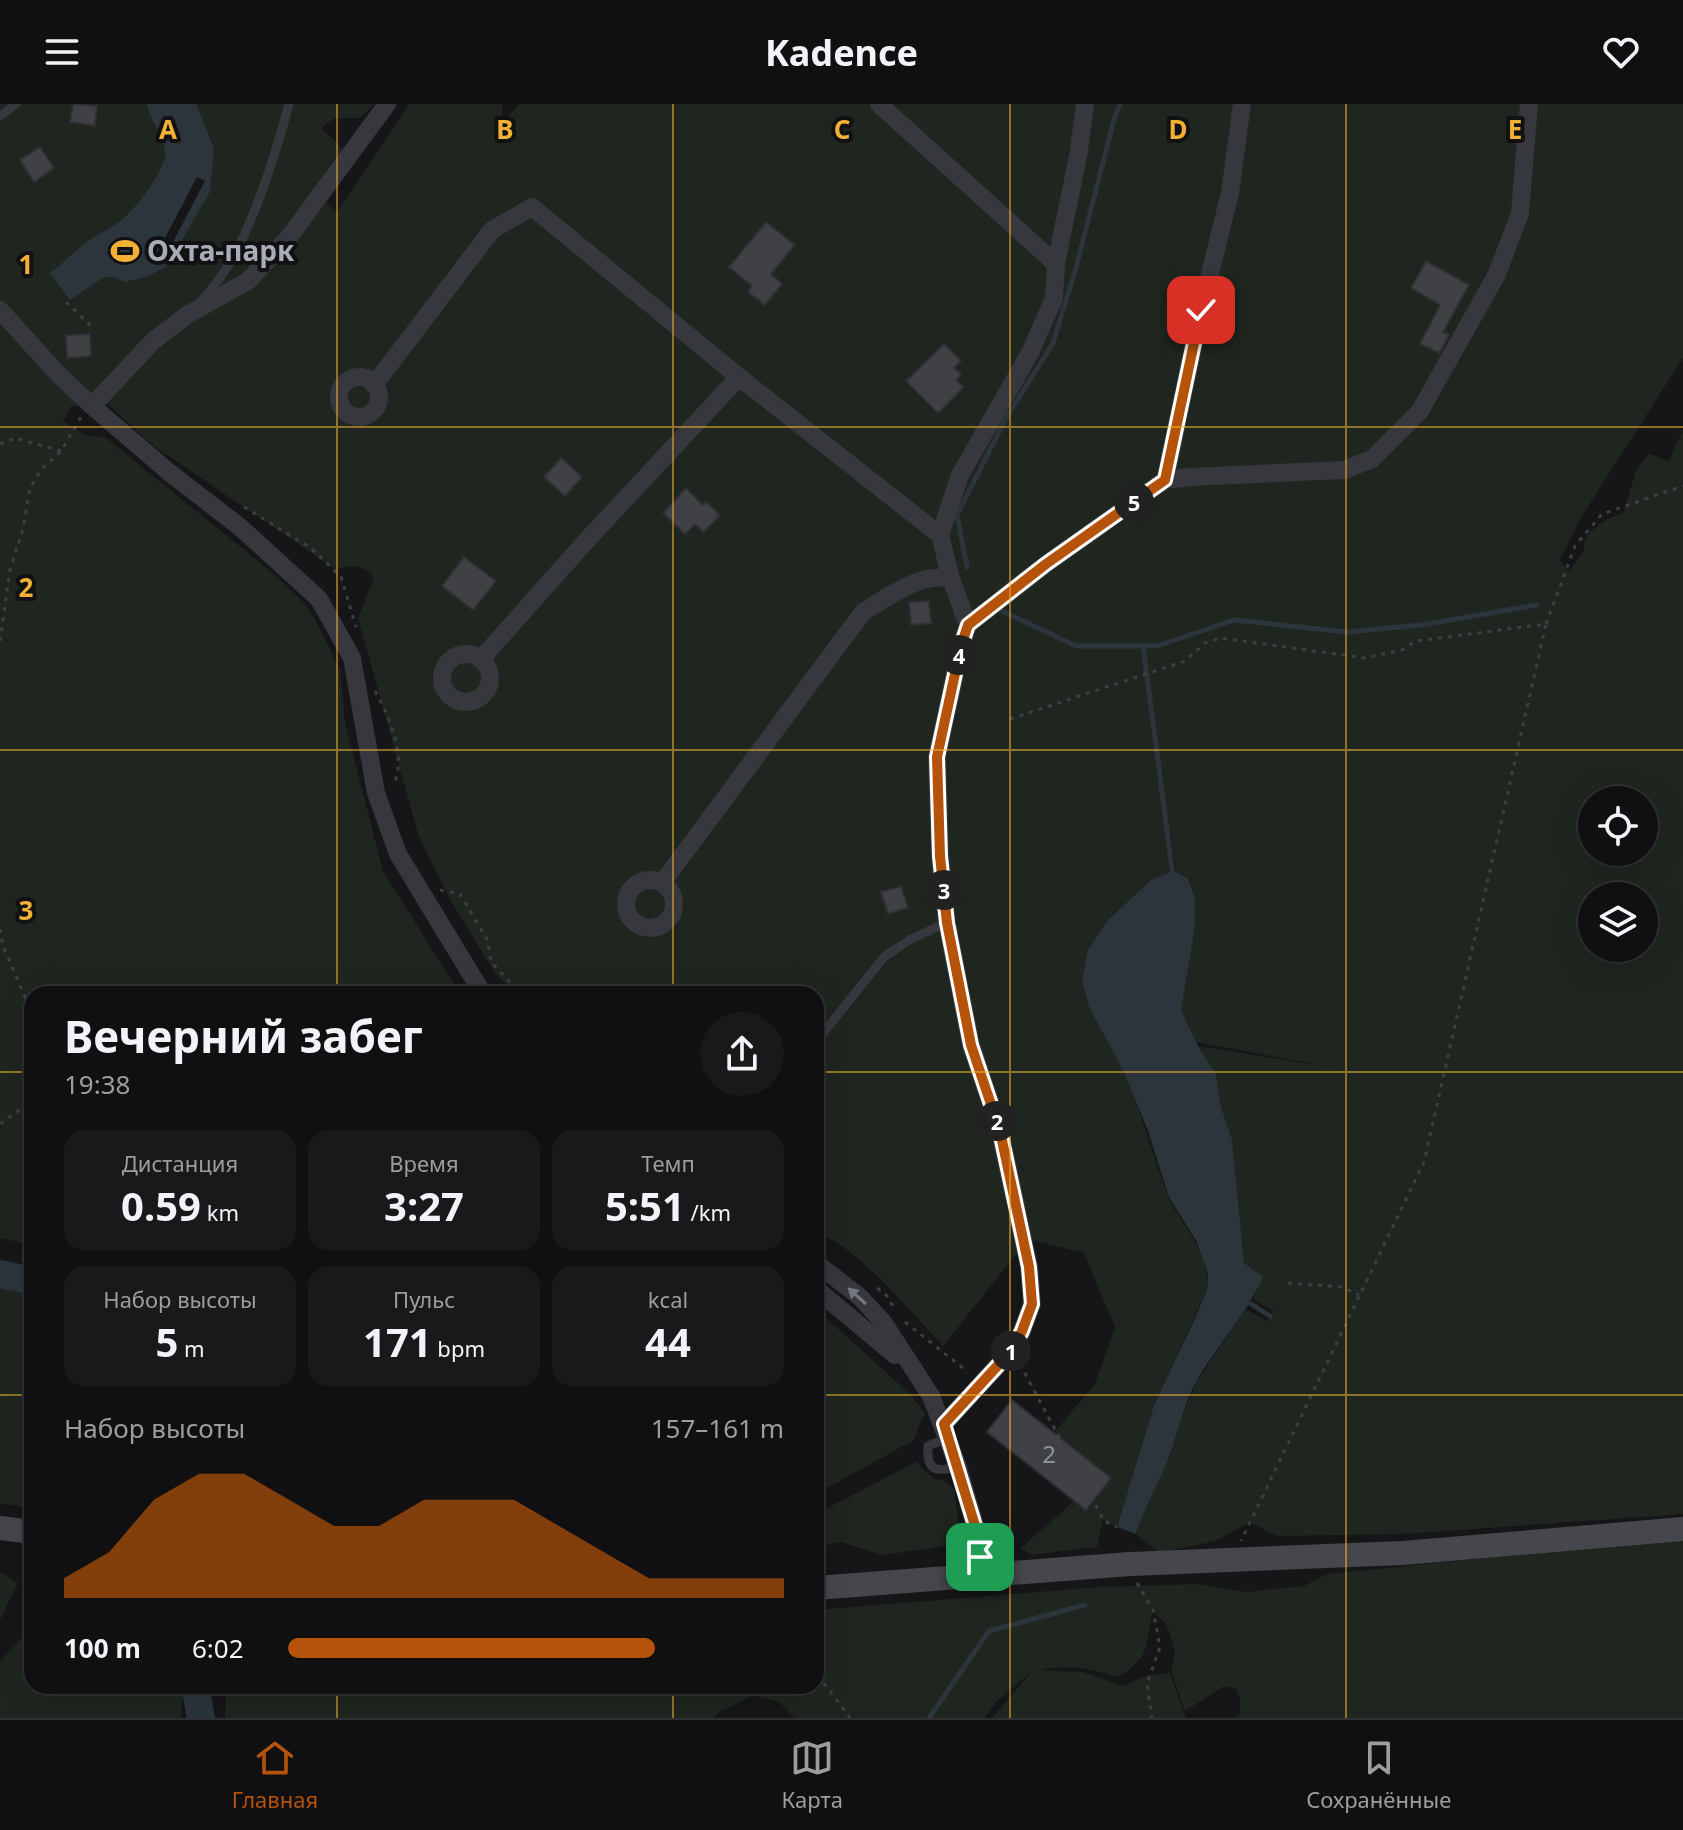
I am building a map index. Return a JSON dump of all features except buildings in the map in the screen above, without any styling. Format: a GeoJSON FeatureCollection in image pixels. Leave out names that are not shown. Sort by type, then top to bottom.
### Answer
{"type":"FeatureCollection","features":[{"type":"Feature","properties":{"kind":"street"},"geometry":{"type":"LineString","coordinates":[[86,412],[153,341],[187,315],[248,281],[290,236],[387,104]]}},
{"type":"Feature","properties":{"kind":"street"},"geometry":{"type":"LineString","coordinates":[[879,104],[1056,264]]}},
{"type":"Feature","properties":{"kind":"street"},"geometry":{"type":"LineString","coordinates":[[968,625],[951,579],[940,535],[960,475],[1030,353],[1054,298],[1056,264],[1079,151],[1085,104]]}},
{"type":"Feature","properties":{"kind":"street"},"geometry":{"type":"LineString","coordinates":[[1165,480],[1201,310],[1230,193],[1242,104]]}},
{"type":"Feature","properties":{"kind":"street"},"geometry":{"type":"LineString","coordinates":[[946,1431],[1012,1350],[1032,1304],[1029,1267],[1000,1131],[971,1045],[947,923],[940,856],[937,757],[968,625],[1046,564],[1165,480],[1344,470],[1372,459],[1408,426],[1497,274],[1520,213],[1529,104]]}},
{"type":"Feature","properties":{"kind":"street"},"geometry":{"type":"LineString","coordinates":[[374,385],[492,230],[532,207],[739,377],[940,535]]}},
{"type":"Feature","properties":{"kind":"street"},"geometry":{"type":"LineString","coordinates":[[0,310],[86,412],[240,527],[319,599],[352,658],[376,793],[398,854],[478,986]]}},
{"type":"Feature","properties":{"kind":"street"},"geometry":{"type":"LineString","coordinates":[[481,659],[739,377]]}},
{"type":"Feature","properties":{"kind":"street"},"geometry":{"type":"LineString","coordinates":[[662,883],[863,612],[920,582],[940,576],[951,579]]}},
{"type":"Feature","properties":{"kind":"street"},"geometry":{"type":"LineString","coordinates":[[824,1269],[860,1297],[875,1314],[931,1396],[958,1467],[976,1529],[983,1575]]}},
{"type":"Feature","properties":{"kind":"street"},"geometry":{"type":"LineString","coordinates":[[824,1295],[912,1370]]}},
{"type":"Feature","properties":{"kind":"street"},"geometry":{"type":"LineString","coordinates":[[0,1528],[24,1531]]}},
{"type":"Feature","properties":{"kind":"street"},"geometry":{"type":"LineString","coordinates":[[824,1587],[1130,1564],[1403,1553],[1683,1529]]}},
{"type":"Feature","properties":{"kind":"lane"},"geometry":{"type":"LineString","coordinates":[[0,116],[16,104]]}},
{"type":"Feature","properties":{"kind":"lane"},"geometry":{"type":"LineString","coordinates":[[187,315],[213,289],[236,250],[257,203],[289,104]]}},
{"type":"Feature","properties":{"kind":"lane"},"geometry":{"type":"LineString","coordinates":[[824,1032],[884,957],[911,939],[947,923]]}},
{"type":"Feature","properties":{"kind":"path"},"geometry":{"type":"LineString","coordinates":[[66,302],[93,328]]}},
{"type":"Feature","properties":{"kind":"path"},"geometry":{"type":"LineString","coordinates":[[0,641],[10,570],[23,529],[30,488],[41,470],[61,451],[86,412]]}},
{"type":"Feature","properties":{"kind":"path"},"geometry":{"type":"LineString","coordinates":[[0,444],[15,438],[61,451]]}},
{"type":"Feature","properties":{"kind":"path"},"geometry":{"type":"LineString","coordinates":[[1229,1562],[1424,1162],[1546,624],[1575,546],[1602,514],[1683,486]]}},
{"type":"Feature","properties":{"kind":"path"},"geometry":{"type":"LineString","coordinates":[[244,507],[311,548],[341,577],[357,632]]}},
{"type":"Feature","properties":{"kind":"path"},"geometry":{"type":"LineString","coordinates":[[1010,719],[1185,661],[1205,643],[1221,638],[1365,658],[1402,650],[1416,641],[1546,624]]}},
{"type":"Feature","properties":{"kind":"path"},"geometry":{"type":"LineString","coordinates":[[373,687],[389,717],[400,771],[392,787]]}},
{"type":"Feature","properties":{"kind":"path"},"geometry":{"type":"LineString","coordinates":[[433,879],[440,891],[460,894],[488,941],[491,962],[514,986]]}},
{"type":"Feature","properties":{"kind":"path"},"geometry":{"type":"LineString","coordinates":[[0,929],[1,945],[24,995]]}},
{"type":"Feature","properties":{"kind":"path"},"geometry":{"type":"LineString","coordinates":[[0,1124],[24,1107]]}},
{"type":"Feature","properties":{"kind":"path"},"geometry":{"type":"LineString","coordinates":[[1288,1283],[1342,1287],[1359,1295]]}},
{"type":"Feature","properties":{"kind":"path"},"geometry":{"type":"LineString","coordinates":[[874,1287],[886,1295],[894,1307]]}},
{"type":"Feature","properties":{"kind":"path"},"geometry":{"type":"LineString","coordinates":[[903,1320],[983,1384]]}},
{"type":"Feature","properties":{"kind":"path"},"geometry":{"type":"LineString","coordinates":[[1012,1350],[1104,1521],[1117,1527]]}},
{"type":"Feature","properties":{"kind":"path"},"geometry":{"type":"LineString","coordinates":[[1130,1564],[1153,1610],[1160,1647],[1147,1684],[1152,1718]]}},
{"type":"Feature","properties":{"kind":"path"},"geometry":{"type":"LineString","coordinates":[[824,1684],[850,1718]]}},
{"type":"Feature","properties":{"kind":"shaded area"},"geometry":{"type":"Polygon","coordinates":[[[0,104],[374,104],[360,118],[335,118],[321,128],[343,149],[323,200],[337,212],[409,104],[502,104],[503,122],[519,104],[1683,104],[1683,358],[1582,516],[1560,560],[1569,572],[1584,551],[1588,534],[1604,521],[1624,512],[1636,470],[1649,454],[1669,461],[1683,429],[1683,1514],[1402,1534],[1277,1536],[1250,1522],[1216,1541],[1159,1553],[1136,1534],[1197,1381],[1246,1309],[1267,1321],[1273,1311],[1253,1299],[1262,1277],[1244,1263],[1216,1074],[1198,1046],[1335,1068],[1196,1042],[1181,1010],[1187,878],[1176,872],[1159,761],[1172,872],[1151,880],[1133,899],[1082,980],[1096,1017],[1131,1089],[1168,1196],[1200,1251],[1207,1275],[1207,1290],[1154,1405],[1117,1527],[1103,1520],[1097,1547],[1031,1555],[1021,1548],[1073,1502],[1046,1442],[1095,1384],[1115,1327],[1084,1253],[1028,1239],[943,1346],[866,1265],[824,1237],[824,986],[507,986],[495,973],[451,901],[419,837],[358,618],[374,578],[361,568],[335,569],[154,446],[106,403],[71,406],[63,421],[88,436],[105,437],[275,575],[303,602],[316,621],[340,670],[345,723],[383,871],[455,986],[24,986],[24,1243],[0,1238],[0,104]]]}},
{"type":"Feature","properties":{"kind":"shaded area"},"geometry":{"type":"Polygon","coordinates":[[[147,104],[196,104],[214,148],[210,192],[166,267],[146,277],[125,282],[104,277],[70,300],[50,273],[87,242],[126,216],[147,191],[163,163],[165,149],[147,104]]]}},
{"type":"Feature","properties":{"kind":"shaded area"},"geometry":{"type":"Polygon","coordinates":[[[1174,871],[1187,878],[1195,898],[1195,926],[1181,1010],[1216,1074],[1221,1107],[1232,1140],[1244,1263],[1263,1277],[1193,1388],[1168,1460],[1136,1534],[1117,1527],[1154,1405],[1207,1290],[1208,1274],[1197,1242],[1169,1197],[1147,1128],[1124,1072],[1089,1007],[1082,980],[1088,950],[1108,920],[1151,880],[1174,871]]]}},
{"type":"Feature","properties":{"kind":"shaded area"},"geometry":{"type":"Polygon","coordinates":[[[0,1287],[24,1292],[24,1507],[0,1503],[0,1287]]]}},
{"type":"Feature","properties":{"kind":"shaded area"},"geometry":{"type":"Polygon","coordinates":[[[824,1316],[909,1393],[926,1414],[914,1440],[824,1490],[824,1316]]]}},
{"type":"Feature","properties":{"kind":"shaded area"},"geometry":{"type":"Polygon","coordinates":[[[916,1462],[933,1478],[947,1482],[954,1489],[960,1534],[953,1545],[883,1555],[841,1542],[824,1545],[824,1510],[916,1462]]]}},
{"type":"Feature","properties":{"kind":"shaded area"},"geometry":{"type":"Polygon","coordinates":[[[1683,1538],[1683,1718],[1235,1718],[1240,1714],[1237,1689],[1224,1686],[1185,1711],[1171,1671],[1175,1655],[1172,1641],[1166,1624],[1153,1611],[1146,1648],[1137,1662],[1118,1677],[1080,1668],[1041,1670],[1083,1672],[1123,1686],[1146,1676],[1170,1673],[1186,1718],[992,1718],[1033,1670],[996,1702],[985,1718],[795,1718],[779,1702],[753,1695],[719,1711],[714,1718],[225,1718],[226,1694],[824,1694],[824,1609],[1097,1587],[1197,1584],[1247,1592],[1304,1586],[1327,1574],[1683,1538]]]}},
{"type":"Feature","properties":{"kind":"shaded area"},"geometry":{"type":"Polygon","coordinates":[[[0,1572],[18,1583],[0,1620],[0,1572]]]}},
{"type":"Feature","properties":{"kind":"shaded area"},"geometry":{"type":"Polygon","coordinates":[[[24,1635],[24,1694],[182,1694],[181,1718],[0,1718],[0,1661],[24,1635]]]}},
{"type":"Feature","properties":{"kind":"pier"},"geometry":{"type":"Polygon","coordinates":[[[197,177],[205,181],[163,261],[155,257],[197,177]]]}},
{"type":"Feature","properties":{"kind":"waterway"},"geometry":{"type":"LineString","coordinates":[[967,567],[957,515],[1005,420],[1053,343],[1120,104]]}},
{"type":"Feature","properties":{"kind":"waterway"},"geometry":{"type":"LineString","coordinates":[[998,609],[1076,646],[1157,646],[1234,620],[1347,632],[1421,625],[1537,605]]}},
{"type":"Feature","properties":{"kind":"waterway"},"geometry":{"type":"LineString","coordinates":[[1143,646],[1173,876]]}},
{"type":"Feature","properties":{"kind":"waterway"},"geometry":{"type":"LineString","coordinates":[[0,1274],[24,1279]]}},
{"type":"Feature","properties":{"kind":"waterway"},"geometry":{"type":"LineString","coordinates":[[1251,1304],[1270,1316]]}},
{"type":"Feature","properties":{"kind":"waterway"},"geometry":{"type":"LineString","coordinates":[[929,1718],[989,1631],[1085,1605]]}},
{"type":"Feature","properties":{"kind":"waterway"},"geometry":{"type":"LineString","coordinates":[[196,1694],[201,1718]]}},
{"type":"Feature","properties":{"kind":"place","name":"Охта-парк"},"geometry":{"type":"Point","coordinates":[125,251]}},
{"type":"Feature","properties":{"kind":"route"},"geometry":{"type":"LineString","coordinates":[[980,1557],[976,1529],[944,1424],[1012,1350],[1032,1304],[1029,1267],[1000,1131],[971,1045],[950,946],[940,856],[937,757],[968,625],[1046,564],[1165,480],[1201,310]]}}]}
